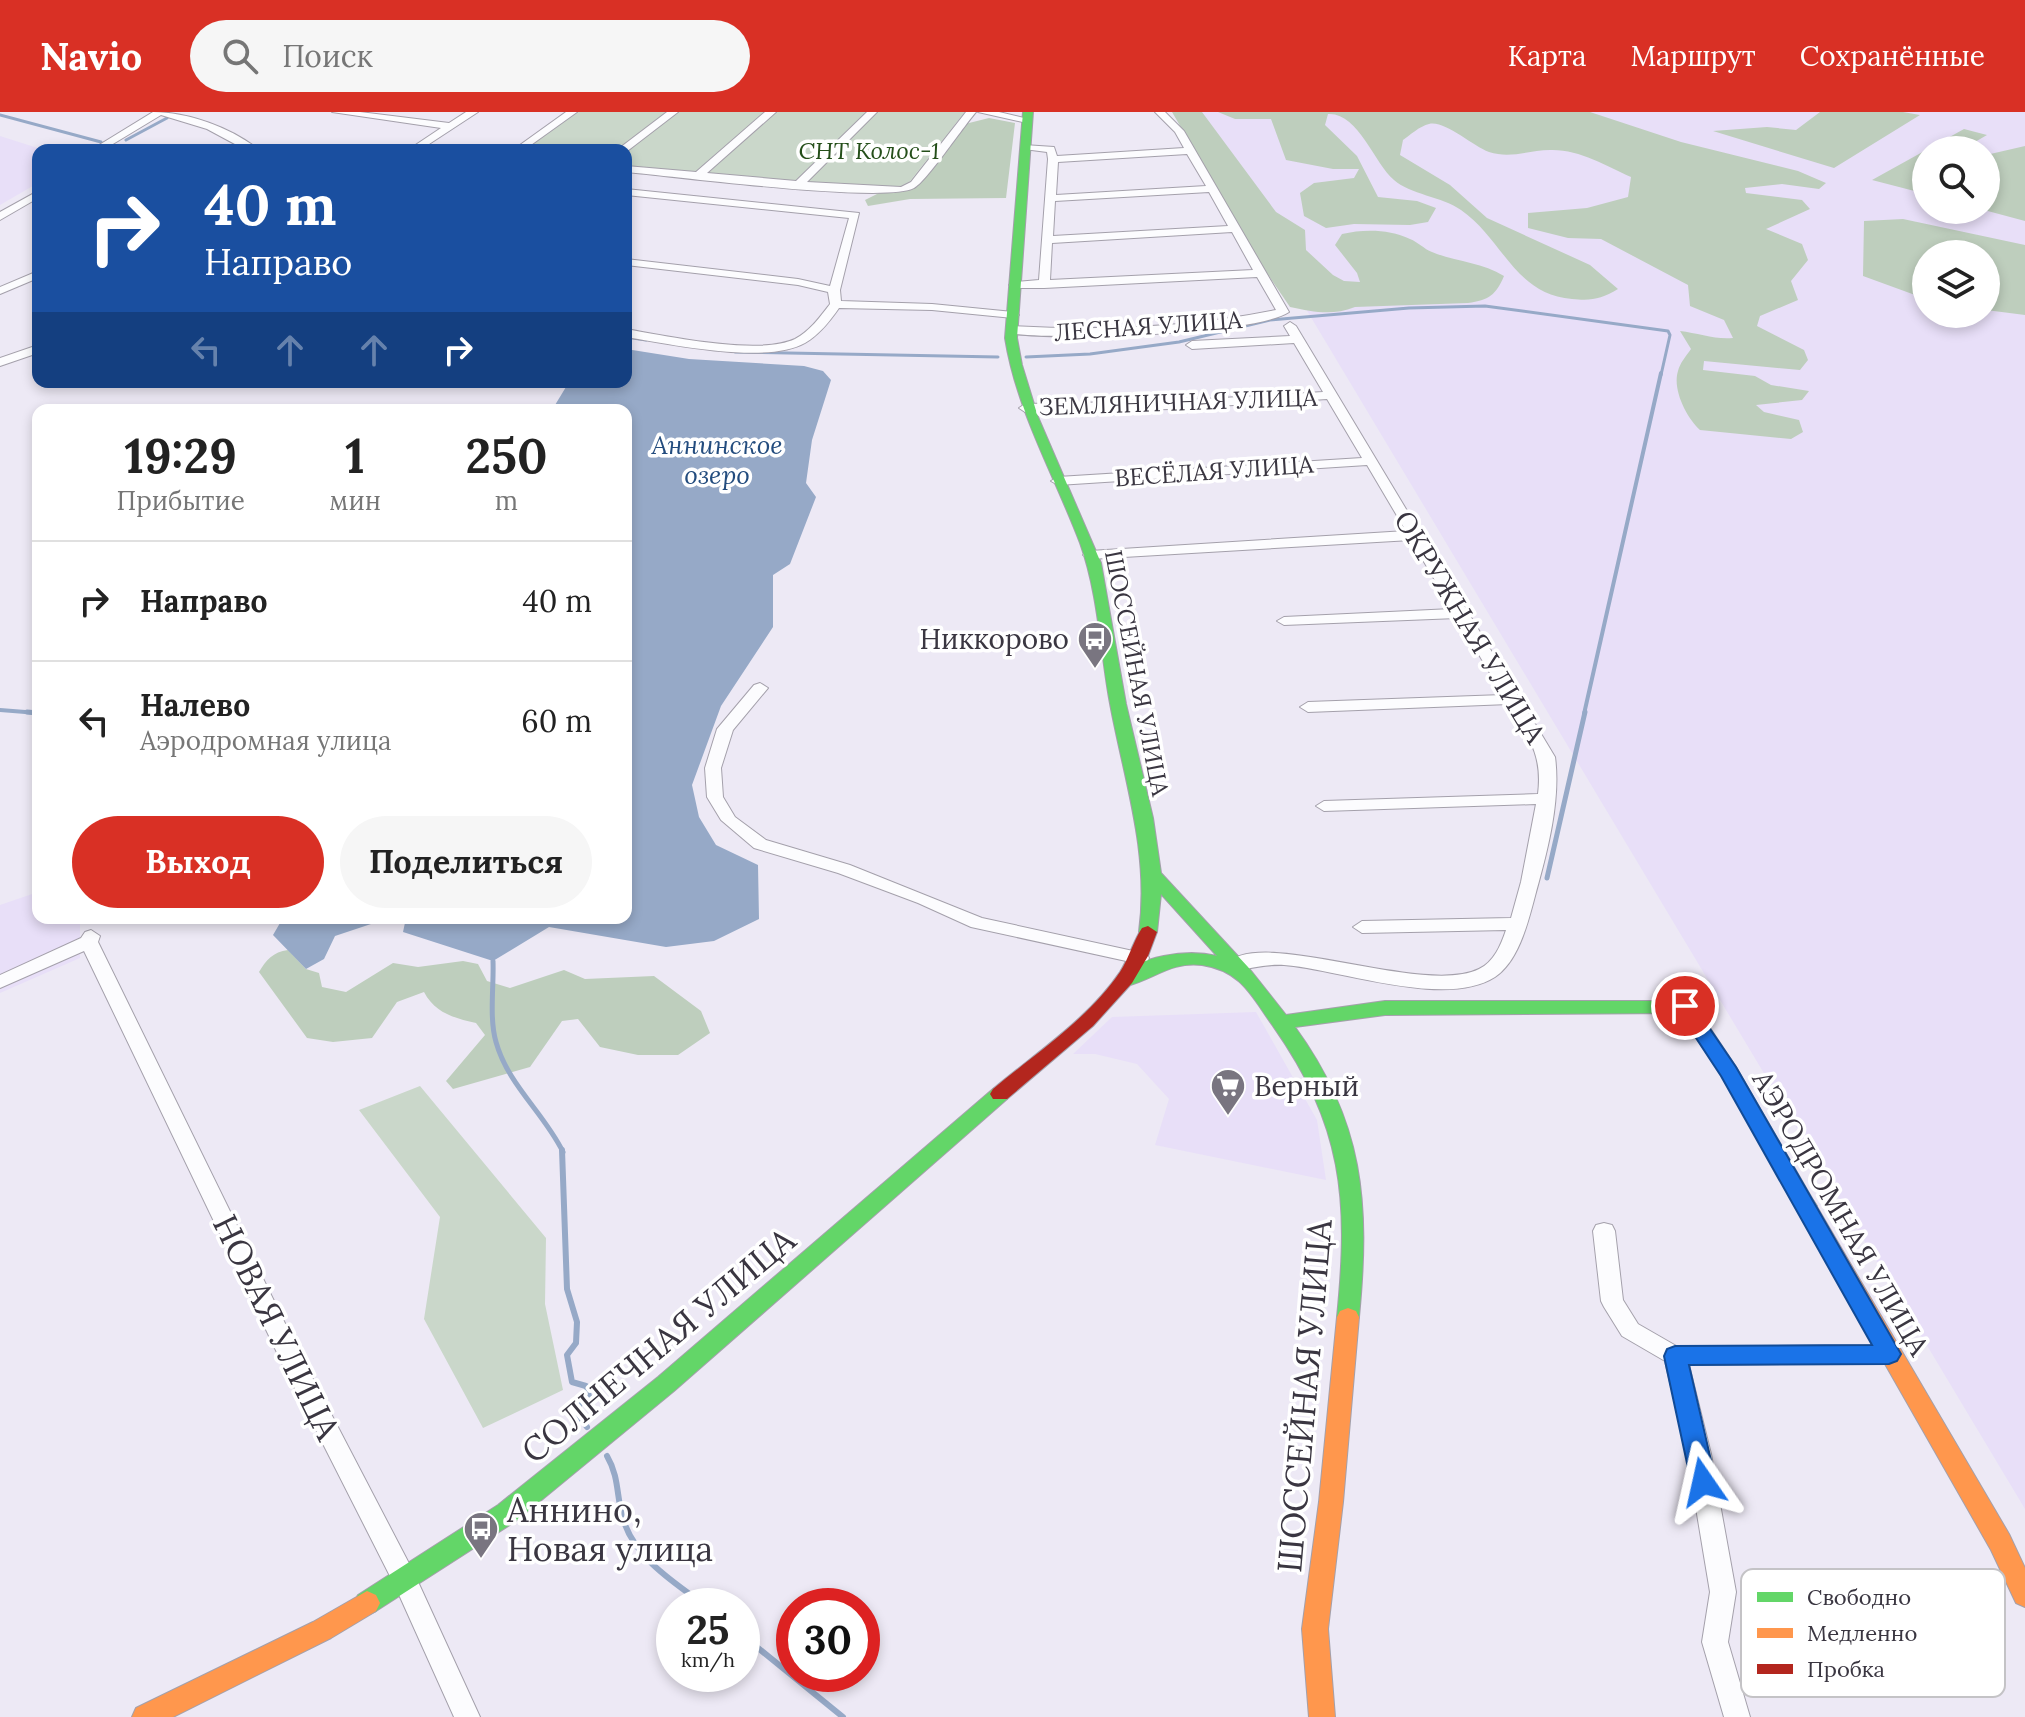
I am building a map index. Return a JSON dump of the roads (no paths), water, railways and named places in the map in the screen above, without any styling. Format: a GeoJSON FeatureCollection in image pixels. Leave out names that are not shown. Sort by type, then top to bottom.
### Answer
{"type":"FeatureCollection","features":[{"type":"Feature","properties":{"kind":"main road","name":"ШОССЕЙНАЯ УЛИЦА"},"geometry":{"type":"LineString","coordinates":[[1027,116],[1012,323],[1013,371],[1025,408],[1090,555],[1105,619],[1117,700],[1152,874],[1149,928],[1140,958],[1124,982]]}},
{"type":"Feature","properties":{"kind":"main road","name":"ШОССЕЙНАЯ УЛИЦА"},"geometry":{"type":"LineString","coordinates":[[1152,874],[1236,966],[1309,1061],[1328,1102],[1348,1164],[1355,1244],[1331,1502],[1315,1629],[1322,1717]]}},
{"type":"Feature","properties":{"kind":"main road"},"geometry":{"type":"LineString","coordinates":[[1124,982],[1166,958],[1209,957],[1236,966]]}},
{"type":"Feature","properties":{"kind":"main road","name":"СОЛНЕЧНАЯ УЛИЦА"},"geometry":{"type":"LineString","coordinates":[[145,1717],[322,1630],[405,1581],[507,1513],[666,1384],[843,1232],[1124,982]]}},
{"type":"Feature","properties":{"kind":"main road","name":"АЭРОДРОМНАЯ УЛИЦА"},"geometry":{"type":"LineString","coordinates":[[1280,1022],[1385,1008],[1685,1006],[1729,1072],[2000,1542],[2025,1595]]}},
{"type":"Feature","properties":{"kind":"street"},"geometry":{"type":"LineString","coordinates":[[107,144],[160,112],[210,127],[243,144]]}},
{"type":"Feature","properties":{"kind":"street"},"geometry":{"type":"LineString","coordinates":[[337,112],[450,126]]}},
{"type":"Feature","properties":{"kind":"street"},"geometry":{"type":"LineString","coordinates":[[422,144],[473,112]]}},
{"type":"Feature","properties":{"kind":"street"},"geometry":{"type":"LineString","coordinates":[[527,144],[572,112]]}},
{"type":"Feature","properties":{"kind":"street"},"geometry":{"type":"LineString","coordinates":[[630,144],[673,112]]}},
{"type":"Feature","properties":{"kind":"street"},"geometry":{"type":"LineString","coordinates":[[698,176],[771,112]]}},
{"type":"Feature","properties":{"kind":"street"},"geometry":{"type":"LineString","coordinates":[[798,185],[872,112]]}},
{"type":"Feature","properties":{"kind":"street"},"geometry":{"type":"LineString","coordinates":[[632,170],[886,192],[903,190],[915,184],[971,112]]}},
{"type":"Feature","properties":{"kind":"street"},"geometry":{"type":"LineString","coordinates":[[983,112],[1027,116]]}},
{"type":"Feature","properties":{"kind":"street","name":"ОКРУЖНАЯ УЛИЦА"},"geometry":{"type":"LineString","coordinates":[[1160,112],[1179,131],[1290,326],[1463,613],[1547,757],[1549,773],[1531,877],[1517,924],[1504,961],[1486,974],[1422,980],[1346,971],[1281,956],[1236,966]]}},
{"type":"Feature","properties":{"kind":"street"},"geometry":{"type":"LineString","coordinates":[[1027,147],[1051,149],[1053,159],[1044,285]]}},
{"type":"Feature","properties":{"kind":"street"},"geometry":{"type":"LineString","coordinates":[[1053,159],[1189,151]]}},
{"type":"Feature","properties":{"kind":"street"},"geometry":{"type":"LineString","coordinates":[[1051,198],[1210,189]]}},
{"type":"Feature","properties":{"kind":"street"},"geometry":{"type":"LineString","coordinates":[[632,193],[855,215],[834,290],[836,304],[810,334],[791,345],[761,348],[632,334]]}},
{"type":"Feature","properties":{"kind":"street"},"geometry":{"type":"LineString","coordinates":[[0,217],[32,200]]}},
{"type":"Feature","properties":{"kind":"street"},"geometry":{"type":"LineString","coordinates":[[1047,240],[1234,229]]}},
{"type":"Feature","properties":{"kind":"street"},"geometry":{"type":"LineString","coordinates":[[632,263],[798,282],[834,290]]}},
{"type":"Feature","properties":{"kind":"street"},"geometry":{"type":"LineString","coordinates":[[1015,285],[1260,273]]}},
{"type":"Feature","properties":{"kind":"street"},"geometry":{"type":"LineString","coordinates":[[0,291],[32,277]]}},
{"type":"Feature","properties":{"kind":"street","name":"ЛЕСНАЯ УЛИЦА"},"geometry":{"type":"LineString","coordinates":[[836,304],[932,307],[1064,333],[1221,325],[1290,326]]}},
{"type":"Feature","properties":{"kind":"street"},"geometry":{"type":"LineString","coordinates":[[1192,345],[1290,326]]}},
{"type":"Feature","properties":{"kind":"street"},"geometry":{"type":"LineString","coordinates":[[0,362],[32,351]]}},
{"type":"Feature","properties":{"kind":"street","name":"ЗЕМЛЯНИЧНАЯ УЛИЦА"},"geometry":{"type":"LineString","coordinates":[[1025,408],[1172,405],[1331,395]]}},
{"type":"Feature","properties":{"kind":"street","name":"ВЕСЁЛАЯ УЛИЦА"},"geometry":{"type":"LineString","coordinates":[[1058,481],[1371,461]]}},
{"type":"Feature","properties":{"kind":"street"},"geometry":{"type":"LineString","coordinates":[[1090,555],[1416,535]]}},
{"type":"Feature","properties":{"kind":"street"},"geometry":{"type":"LineString","coordinates":[[1284,621],[1463,613]]}},
{"type":"Feature","properties":{"kind":"street"},"geometry":{"type":"LineString","coordinates":[[760,688],[725,729],[713,768],[715,797],[729,820],[760,844],[844,869],[977,923],[1140,958]]}},
{"type":"Feature","properties":{"kind":"street"},"geometry":{"type":"LineString","coordinates":[[1308,707],[1511,699]]}},
{"type":"Feature","properties":{"kind":"street"},"geometry":{"type":"LineString","coordinates":[[1324,806],[1546,799]]}},
{"type":"Feature","properties":{"kind":"street"},"geometry":{"type":"LineString","coordinates":[[1362,927],[1517,924]]}},
{"type":"Feature","properties":{"kind":"street","name":"НОВАЯ УЛИЦА"},"geometry":{"type":"LineString","coordinates":[[0,982],[90,939],[293,1363],[405,1581],[467,1717]]}},
{"type":"Feature","properties":{"kind":"street"},"geometry":{"type":"LineString","coordinates":[[1604,1231],[1612,1301],[1630,1330],[1675,1356],[1889,1354]]}},
{"type":"Feature","properties":{"kind":"street"},"geometry":{"type":"LineString","coordinates":[[1675,1356],[1699,1454],[1723,1592],[1715,1642],[1737,1717]]}},
{"type":"Feature","properties":{"kind":"water","name":"Аннинское озеро"},"geometry":{"type":"Polygon","coordinates":[[[632,350],[689,359],[804,366],[823,371],[831,380],[812,440],[806,483],[816,497],[790,564],[773,575],[773,627],[721,706],[692,785],[699,817],[716,845],[758,865],[759,919],[714,941],[666,947],[549,927],[493,961],[403,932],[405,924],[632,924],[632,404],[556,404],[565,388],[632,388],[632,350]]]}},
{"type":"Feature","properties":{"kind":"water"},"geometry":{"type":"Polygon","coordinates":[[[279,924],[371,924],[335,936],[324,959],[306,969],[273,935],[279,924]]]}},
{"type":"Feature","properties":{"kind":"waterway"},"geometry":{"type":"LineString","coordinates":[[0,115],[101,142]]}},
{"type":"Feature","properties":{"kind":"waterway"},"geometry":{"type":"LineString","coordinates":[[126,140],[167,118]]}},
{"type":"Feature","properties":{"kind":"waterway"},"geometry":{"type":"LineString","coordinates":[[1026,357],[1090,354],[1179,342],[1270,320],[1409,308],[1485,306],[1668,331],[1670,335],[1661,375]]}},
{"type":"Feature","properties":{"kind":"waterway"},"geometry":{"type":"LineString","coordinates":[[632,338],[646,340]]}},
{"type":"Feature","properties":{"kind":"waterway"},"geometry":{"type":"LineString","coordinates":[[735,352],[998,357]]}},
{"type":"Feature","properties":{"kind":"waterway"},"geometry":{"type":"LineString","coordinates":[[1584,714],[1661,373]]}},
{"type":"Feature","properties":{"kind":"waterway"},"geometry":{"type":"LineString","coordinates":[[0,710],[32,713]]}},
{"type":"Feature","properties":{"kind":"waterway"},"geometry":{"type":"LineString","coordinates":[[27,712],[32,712]]}},
{"type":"Feature","properties":{"kind":"waterway"},"geometry":{"type":"LineString","coordinates":[[1547,878],[1585,712]]}},
{"type":"Feature","properties":{"kind":"waterway"},"geometry":{"type":"LineString","coordinates":[[493,961],[496,1042],[509,1072],[562,1150]]}},
{"type":"Feature","properties":{"kind":"waterway"},"geometry":{"type":"LineString","coordinates":[[562,1150],[567,1289],[577,1322],[576,1343],[567,1355],[572,1382],[586,1386],[589,1396],[580,1403],[577,1413],[587,1427]]}},
{"type":"Feature","properties":{"kind":"waterway"},"geometry":{"type":"LineString","coordinates":[[607,1456],[630,1536],[647,1559],[682,1588]]}},
{"type":"Feature","properties":{"kind":"waterway"},"geometry":{"type":"LineString","coordinates":[[760,1650],[843,1717]]}},
{"type":"Feature","properties":{"kind":"place","name":"Никкорово"},"geometry":{"type":"Point","coordinates":[1095,670]}},
{"type":"Feature","properties":{"kind":"place","name":"Верный"},"geometry":{"type":"Point","coordinates":[1228,1117]}},
{"type":"Feature","properties":{"kind":"place","name":"Аннино, Новая улица"},"geometry":{"type":"Point","coordinates":[481,1560]}},
{"type":"Feature","properties":{"kind":"park label","name":"СНТ Колос-1"},"geometry":{"type":"Point","coordinates":[869,150]}}]}
